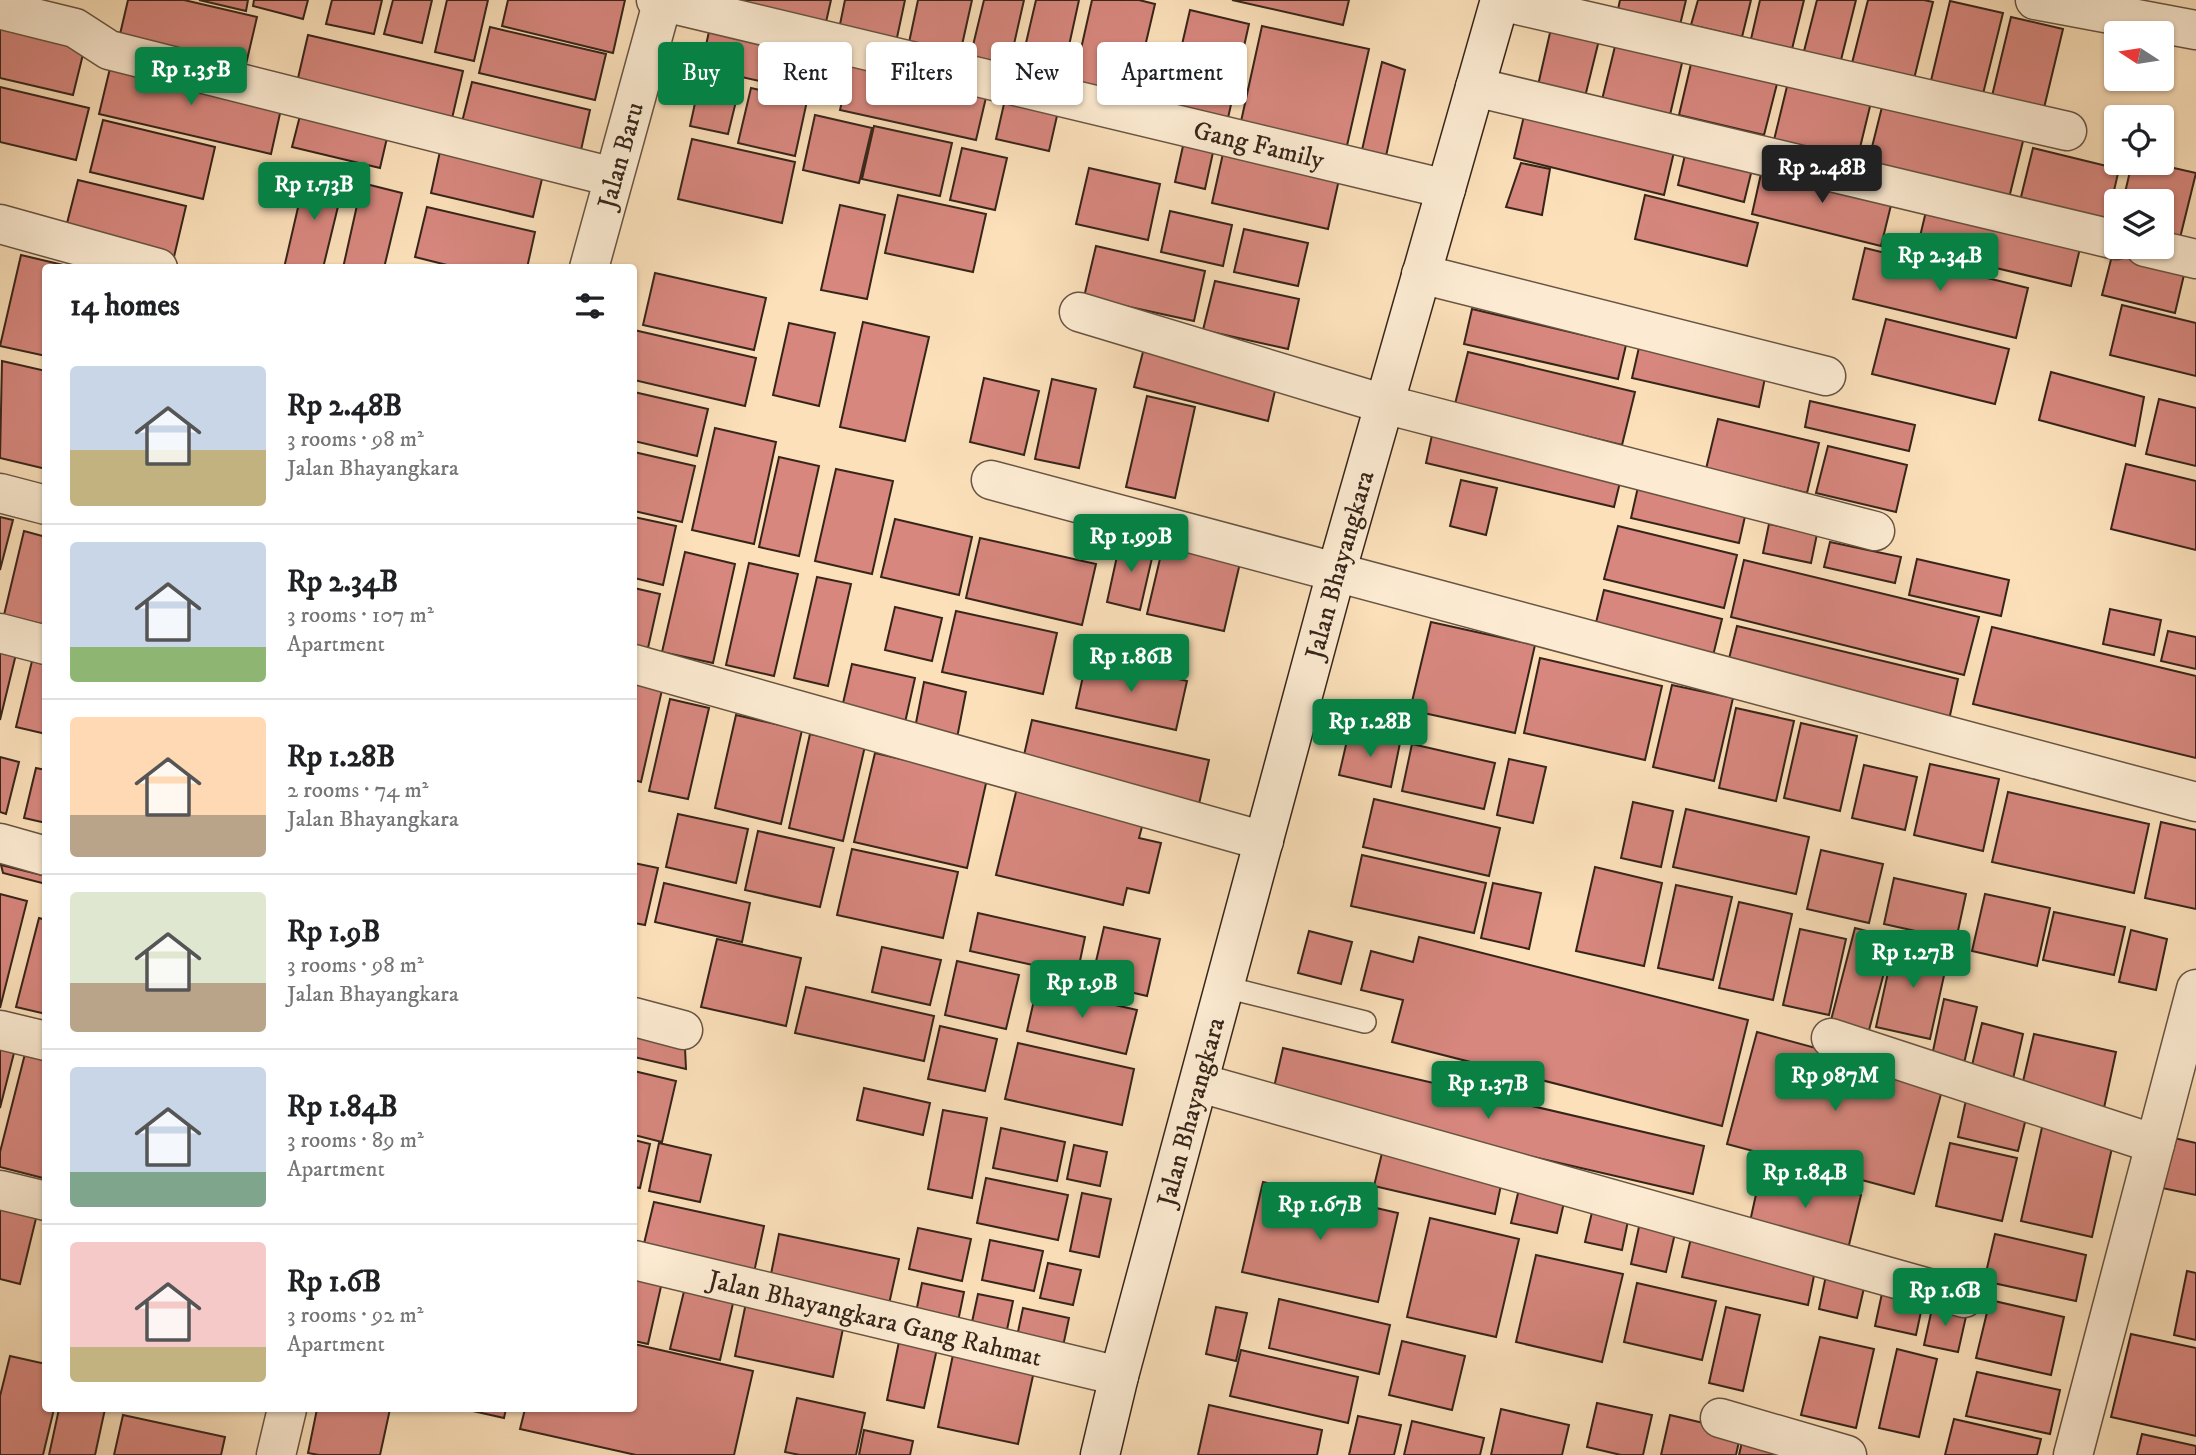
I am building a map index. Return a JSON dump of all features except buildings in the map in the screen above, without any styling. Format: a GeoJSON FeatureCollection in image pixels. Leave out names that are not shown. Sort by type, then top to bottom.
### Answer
{"type":"FeatureCollection","features":[{"type":"Feature","properties":{"kind":"street"},"geometry":{"type":"LineString","coordinates":[[2035,0],[2196,30]]}},
{"type":"Feature","properties":{"kind":"street","name":"Jalan Baru"},"geometry":{"type":"LineString","coordinates":[[590,264],[660,1]]}},
{"type":"Feature","properties":{"kind":"street","name":"Gang Family"},"geometry":{"type":"LineString","coordinates":[[660,1],[1446,189]]}},
{"type":"Feature","properties":{"kind":"street"},"geometry":{"type":"LineString","coordinates":[[1500,1],[2067,131]]}},
{"type":"Feature","properties":{"kind":"street","name":"Jalan Bhayangkara"},"geometry":{"type":"LineString","coordinates":[[1106,1454],[1119,1376],[1336,573],[1500,1]]}},
{"type":"Feature","properties":{"kind":"street"},"geometry":{"type":"LineString","coordinates":[[2,10],[75,28],[109,50],[613,177]]}},
{"type":"Feature","properties":{"kind":"street"},"geometry":{"type":"LineString","coordinates":[[1475,87],[2104,237]]}},
{"type":"Feature","properties":{"kind":"street"},"geometry":{"type":"LineString","coordinates":[[0,224],[144,264]]}},
{"type":"Feature","properties":{"kind":"street"},"geometry":{"type":"LineString","coordinates":[[2174,254],[2196,259]]}},
{"type":"Feature","properties":{"kind":"street"},"geometry":{"type":"LineString","coordinates":[[1421,274],[1825,376]]}},
{"type":"Feature","properties":{"kind":"street"},"geometry":{"type":"LineString","coordinates":[[1079,312],[1384,404],[1875,531]]}},
{"type":"Feature","properties":{"kind":"street"},"geometry":{"type":"LineString","coordinates":[[991,480],[2196,802]]}},
{"type":"Feature","properties":{"kind":"street"},"geometry":{"type":"LineString","coordinates":[[0,493],[42,504]]}},
{"type":"Feature","properties":{"kind":"street"},"geometry":{"type":"LineString","coordinates":[[0,633],[42,644]]}},
{"type":"Feature","properties":{"kind":"street"},"geometry":{"type":"LineString","coordinates":[[637,665],[1264,841]]}},
{"type":"Feature","properties":{"kind":"street"},"geometry":{"type":"LineString","coordinates":[[0,843],[42,855]]}},
{"type":"Feature","properties":{"kind":"street"},"geometry":{"type":"LineString","coordinates":[[2073,1455],[2196,989]]}},
{"type":"Feature","properties":{"kind":"street"},"geometry":{"type":"LineString","coordinates":[[637,1018],[683,1030]]}},
{"type":"Feature","properties":{"kind":"street"},"geometry":{"type":"LineString","coordinates":[[0,1030],[42,1040]]}},
{"type":"Feature","properties":{"kind":"street"},"geometry":{"type":"LineString","coordinates":[[1831,1038],[2155,1144]]}},
{"type":"Feature","properties":{"kind":"street"},"geometry":{"type":"LineString","coordinates":[[1200,1083],[1964,1298]]}},
{"type":"Feature","properties":{"kind":"street"},"geometry":{"type":"LineString","coordinates":[[0,1189],[42,1200]]}},
{"type":"Feature","properties":{"kind":"street","name":"Jalan Bhayangkara Gang Rahmat"},"geometry":{"type":"LineString","coordinates":[[637,1261],[1119,1376]]}},
{"type":"Feature","properties":{"kind":"street"},"geometry":{"type":"LineString","coordinates":[[275,1455],[286,1412]]}},
{"type":"Feature","properties":{"kind":"street"},"geometry":{"type":"LineString","coordinates":[[1720,1418],[1847,1455]]}},
{"type":"Feature","properties":{"kind":"lane"},"geometry":{"type":"LineString","coordinates":[[1225,987],[1365,1022]]}}]}
